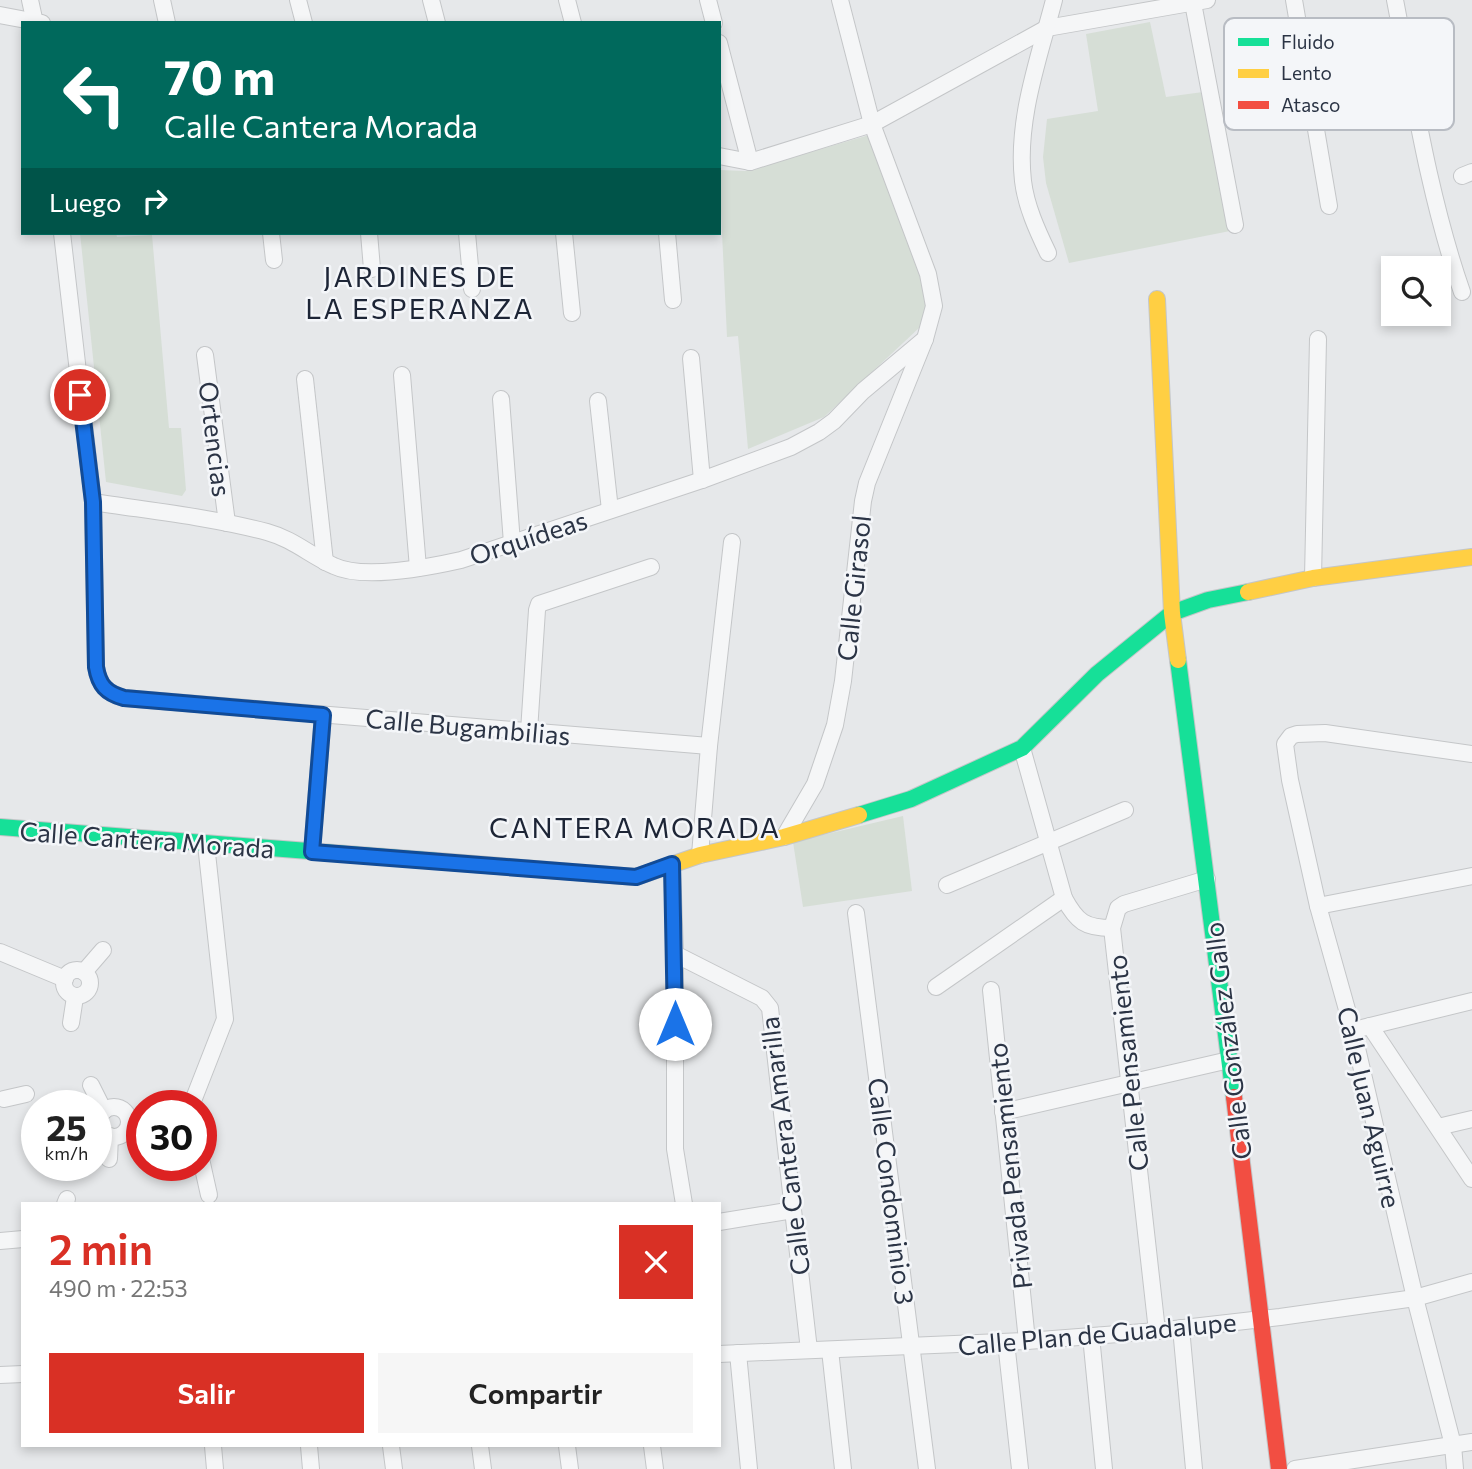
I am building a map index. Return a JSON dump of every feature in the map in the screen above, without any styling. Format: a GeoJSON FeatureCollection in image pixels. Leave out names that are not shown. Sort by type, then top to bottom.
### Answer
{"type":"FeatureCollection","features":[{"type":"Feature","properties":{"kind":"street"},"geometry":{"type":"LineString","coordinates":[[30,0],[38,21]]}},
{"type":"Feature","properties":{"kind":"street"},"geometry":{"type":"LineString","coordinates":[[162,0],[167,21]]}},
{"type":"Feature","properties":{"kind":"street"},"geometry":{"type":"LineString","coordinates":[[298,0],[303,21]]}},
{"type":"Feature","properties":{"kind":"street"},"geometry":{"type":"LineString","coordinates":[[431,0],[436,21]]}},
{"type":"Feature","properties":{"kind":"street"},"geometry":{"type":"LineString","coordinates":[[567,0],[572,21]]}},
{"type":"Feature","properties":{"kind":"street"},"geometry":{"type":"LineString","coordinates":[[708,0],[713,21]]}},
{"type":"Feature","properties":{"kind":"street","name":"Calle Girasol"},"geometry":{"type":"LineString","coordinates":[[784,837],[815,784],[835,724],[843,681],[867,483],[925,339],[933,306],[928,274],[872,124],[840,0]]}},
{"type":"Feature","properties":{"kind":"street"},"geometry":{"type":"LineString","coordinates":[[1048,253],[1032,219],[1023,182],[1023,142],[1028,98],[1054,0]]}},
{"type":"Feature","properties":{"kind":"street"},"geometry":{"type":"LineString","coordinates":[[1294,0],[1297,18]]}},
{"type":"Feature","properties":{"kind":"street"},"geometry":{"type":"LineString","coordinates":[[1395,0],[1399,18]]}},
{"type":"Feature","properties":{"kind":"street"},"geometry":{"type":"LineString","coordinates":[[721,156],[750,162],[872,124],[1047,27],[1200,1],[1235,225]]}},
{"type":"Feature","properties":{"kind":"street"},"geometry":{"type":"LineString","coordinates":[[0,15],[33,21]]}},
{"type":"Feature","properties":{"kind":"street"},"geometry":{"type":"LineString","coordinates":[[721,51],[750,162]]}},
{"type":"Feature","properties":{"kind":"street"},"geometry":{"type":"LineString","coordinates":[[1316,130],[1329,206]]}},
{"type":"Feature","properties":{"kind":"street"},"geometry":{"type":"LineString","coordinates":[[1420,130],[1444,240],[1462,292]]}},
{"type":"Feature","properties":{"kind":"street"},"geometry":{"type":"LineString","coordinates":[[62,235],[93,502]]}},
{"type":"Feature","properties":{"kind":"street"},"geometry":{"type":"LineString","coordinates":[[271,235],[274,260]]}},
{"type":"Feature","properties":{"kind":"street"},"geometry":{"type":"LineString","coordinates":[[369,235],[372,269]]}},
{"type":"Feature","properties":{"kind":"street"},"geometry":{"type":"LineString","coordinates":[[467,235],[472,289]]}},
{"type":"Feature","properties":{"kind":"street"},"geometry":{"type":"LineString","coordinates":[[564,235],[572,313]]}},
{"type":"Feature","properties":{"kind":"street"},"geometry":{"type":"LineString","coordinates":[[667,235],[673,300]]}},
{"type":"Feature","properties":{"kind":"street","name":"Calle González Gallo"},"geometry":{"type":"LineString","coordinates":[[1157,299],[1172,613],[1279,1469]]}},
{"type":"Feature","properties":{"kind":"street","name":"Orquídeas"},"geometry":{"type":"LineString","coordinates":[[93,502],[227,523],[289,539],[325,562],[344,570],[365,572],[418,568],[461,560],[702,480],[792,447],[834,421],[863,391],[925,339]]}},
{"type":"Feature","properties":{"kind":"street"},"geometry":{"type":"LineString","coordinates":[[1313,578],[1318,339]]}},
{"type":"Feature","properties":{"kind":"street","name":"Ortencias"},"geometry":{"type":"LineString","coordinates":[[205,355],[227,523]]}},
{"type":"Feature","properties":{"kind":"street"},"geometry":{"type":"LineString","coordinates":[[691,358],[702,480]]}},
{"type":"Feature","properties":{"kind":"street"},"geometry":{"type":"LineString","coordinates":[[402,375],[418,568]]}},
{"type":"Feature","properties":{"kind":"street"},"geometry":{"type":"LineString","coordinates":[[305,379],[325,562]]}},
{"type":"Feature","properties":{"kind":"street"},"geometry":{"type":"LineString","coordinates":[[500,399],[512,543]]}},
{"type":"Feature","properties":{"kind":"street"},"geometry":{"type":"LineString","coordinates":[[597,401],[610,510]]}},
{"type":"Feature","properties":{"kind":"street","name":"Calle Bugambilias"},"geometry":{"type":"LineString","coordinates":[[93,502],[96,667],[103,689],[124,698],[709,746]]}},
{"type":"Feature","properties":{"kind":"street"},"geometry":{"type":"LineString","coordinates":[[700,855],[709,746],[733,542]]}},
{"type":"Feature","properties":{"kind":"street","name":"Calle Cantera Morada"},"geometry":{"type":"LineString","coordinates":[[0,827],[636,877],[700,855],[784,837],[911,799],[1022,748],[1097,674],[1172,613],[1208,600],[1313,578],[1472,556]]}},
{"type":"Feature","properties":{"kind":"street"},"geometry":{"type":"LineString","coordinates":[[529,731],[539,604],[651,567]]}},
{"type":"Feature","properties":{"kind":"street"},"geometry":{"type":"LineString","coordinates":[[312,852],[323,715]]}},
{"type":"Feature","properties":{"kind":"street","name":"Calle Juan Aguirre"},"geometry":{"type":"LineString","coordinates":[[1455,1469],[1453,1445],[1415,1298],[1353,1031],[1318,906],[1290,780],[1285,744],[1291,736],[1297,734],[1325,733],[1472,754]]}},
{"type":"Feature","properties":{"kind":"street","name":"Calle Pensamiento"},"geometry":{"type":"LineString","coordinates":[[1022,748],[1064,898],[1086,925],[1112,928],[1157,1331]]}},
{"type":"Feature","properties":{"kind":"street"},"geometry":{"type":"LineString","coordinates":[[947,886],[1125,810]]}},
{"type":"Feature","properties":{"kind":"street"},"geometry":{"type":"LineString","coordinates":[[197,1090],[225,1019],[206,844]]}},
{"type":"Feature","properties":{"kind":"street"},"geometry":{"type":"LineString","coordinates":[[672,864],[675,1149],[684,1202]]}},
{"type":"Feature","properties":{"kind":"street"},"geometry":{"type":"LineString","coordinates":[[1318,906],[1472,876]]}},
{"type":"Feature","properties":{"kind":"street"},"geometry":{"type":"LineString","coordinates":[[1112,928],[1118,908],[1124,904],[1207,879]]}},
{"type":"Feature","properties":{"kind":"street"},"geometry":{"type":"LineString","coordinates":[[936,987],[1064,898]]}},
{"type":"Feature","properties":{"kind":"street","name":"Calle Condominio 3"},"geometry":{"type":"LineString","coordinates":[[856,913],[927,1469]]}},
{"type":"Feature","properties":{"kind":"street"},"geometry":{"type":"LineString","coordinates":[[84,972],[103,950]]}},
{"type":"Feature","properties":{"kind":"street"},"geometry":{"type":"LineString","coordinates":[[0,952],[65,979]]}},
{"type":"Feature","properties":{"kind":"street","name":"Calle Cantera Amarilla"},"geometry":{"type":"LineString","coordinates":[[675,954],[762,998],[770,1008],[808,1350]]}},
{"type":"Feature","properties":{"kind":"street"},"geometry":{"type":"LineString","coordinates":[[74,970],[84,972],[90,981],[88,991],[75,997],[66,991],[65,979],[74,970]]}},
{"type":"Feature","properties":{"kind":"street","name":"Privada Pensamiento"},"geometry":{"type":"LineString","coordinates":[[991,990],[1027,1341]]}},
{"type":"Feature","properties":{"kind":"street"},"geometry":{"type":"LineString","coordinates":[[71,1023],[75,997]]}},
{"type":"Feature","properties":{"kind":"street"},"geometry":{"type":"LineString","coordinates":[[1353,1031],[1472,1001]]}},
{"type":"Feature","properties":{"kind":"street"},"geometry":{"type":"LineString","coordinates":[[1370,1026],[1472,1179]]}},
{"type":"Feature","properties":{"kind":"street"},"geometry":{"type":"LineString","coordinates":[[1003,1112],[1229,1060]]}},
{"type":"Feature","properties":{"kind":"street"},"geometry":{"type":"LineString","coordinates":[[91,1085],[94,1090]]}},
{"type":"Feature","properties":{"kind":"street"},"geometry":{"type":"LineString","coordinates":[[1,1102],[21,1096]]}},
{"type":"Feature","properties":{"kind":"street"},"geometry":{"type":"LineString","coordinates":[[1438,1126],[1472,1119]]}},
{"type":"Feature","properties":{"kind":"street"},"geometry":{"type":"LineString","coordinates":[[206,1181],[209,1195]]}},
{"type":"Feature","properties":{"kind":"street"},"geometry":{"type":"LineString","coordinates":[[721,1222],[793,1210]]}},
{"type":"Feature","properties":{"kind":"street"},"geometry":{"type":"LineString","coordinates":[[0,1241],[21,1239]]}},
{"type":"Feature","properties":{"kind":"street","name":"Calle Plan de Guadalupe"},"geometry":{"type":"LineString","coordinates":[[721,1354],[1027,1341],[1157,1331],[1415,1298],[1472,1282]]}},
{"type":"Feature","properties":{"kind":"street"},"geometry":{"type":"LineString","coordinates":[[1181,1328],[1194,1469]]}},
{"type":"Feature","properties":{"kind":"street"},"geometry":{"type":"LineString","coordinates":[[1091,1336],[1104,1469]]}},
{"type":"Feature","properties":{"kind":"street"},"geometry":{"type":"LineString","coordinates":[[1006,1342],[1020,1469]]}},
{"type":"Feature","properties":{"kind":"street"},"geometry":{"type":"LineString","coordinates":[[830,1350],[843,1469]]}},
{"type":"Feature","properties":{"kind":"street"},"geometry":{"type":"LineString","coordinates":[[738,1353],[749,1469]]}},
{"type":"Feature","properties":{"kind":"street"},"geometry":{"type":"LineString","coordinates":[[0,1375],[21,1374]]}},
{"type":"Feature","properties":{"kind":"street"},"geometry":{"type":"LineString","coordinates":[[1294,1469],[1472,1442]]}},
{"type":"Feature","properties":{"kind":"street"},"geometry":{"type":"LineString","coordinates":[[213,1447],[215,1469]]}},
{"type":"Feature","properties":{"kind":"street"},"geometry":{"type":"LineString","coordinates":[[309,1447],[311,1469]]}},
{"type":"Feature","properties":{"kind":"street"},"geometry":{"type":"LineString","coordinates":[[391,1447],[394,1469]]}},
{"type":"Feature","properties":{"kind":"street"},"geometry":{"type":"LineString","coordinates":[[480,1447],[483,1469]]}},
{"type":"Feature","properties":{"kind":"street"},"geometry":{"type":"LineString","coordinates":[[567,1447],[570,1469]]}},
{"type":"Feature","properties":{"kind":"street"},"geometry":{"type":"LineString","coordinates":[[652,1447],[655,1469]]}},
{"type":"Feature","properties":{"kind":"shaded area"},"geometry":{"type":"Polygon","coordinates":[[[1150,22],[1166,97],[1203,92],[1230,231],[1069,263],[1046,183],[1043,157],[1047,119],[1098,111],[1086,34],[1150,22]]]}},
{"type":"Feature","properties":{"kind":"shaded area"},"geometry":{"type":"Polygon","coordinates":[[[869,135],[929,297],[919,328],[824,417],[748,449],[738,336],[727,337],[721,212],[721,170],[746,171],[869,135]]]}},
{"type":"Feature","properties":{"kind":"shaded area"},"geometry":{"type":"Polygon","coordinates":[[[80,235],[152,235],[169,428],[181,428],[186,490],[182,496],[106,482],[80,235]]]}},
{"type":"Feature","properties":{"kind":"shaded area"},"geometry":{"type":"Polygon","coordinates":[[[903,816],[912,891],[803,907],[793,842],[903,816]]]}},
{"type":"Feature","properties":{"kind":"traffic: fast"},"geometry":{"type":"LineString","coordinates":[[859,815],[911,799],[1022,748],[1097,674],[1172,613],[1208,600],[1248,592]]}},
{"type":"Feature","properties":{"kind":"traffic: fast"},"geometry":{"type":"LineString","coordinates":[[1178,660],[1234,1097]]}},
{"type":"Feature","properties":{"kind":"traffic: fast"},"geometry":{"type":"LineString","coordinates":[[0,827],[437,861]]}},
{"type":"Feature","properties":{"kind":"traffic: slow"},"geometry":{"type":"LineString","coordinates":[[1157,299],[1172,613],[1178,660]]}},
{"type":"Feature","properties":{"kind":"traffic: slow"},"geometry":{"type":"LineString","coordinates":[[1248,592],[1313,578],[1472,557]]}},
{"type":"Feature","properties":{"kind":"traffic: slow"},"geometry":{"type":"LineString","coordinates":[[437,861],[636,877],[700,855],[784,837],[859,815]]}},
{"type":"Feature","properties":{"kind":"traffic: jam"},"geometry":{"type":"LineString","coordinates":[[1234,1097],[1279,1469]]}},
{"type":"Feature","properties":{"kind":"district","name":"JARDINES DE LA ESPERANZA"},"geometry":{"type":"Point","coordinates":[420,292]}},
{"type":"Feature","properties":{"kind":"district","name":"CANTERA MORADA"},"geometry":{"type":"Point","coordinates":[635,827]}},
{"type":"Feature","properties":{"kind":"route"},"geometry":{"type":"LineString","coordinates":[[80,395],[93,502],[96,667],[103,689],[124,698],[323,715],[312,852],[636,877],[645,876],[672,864],[675,1024]]}}]}
